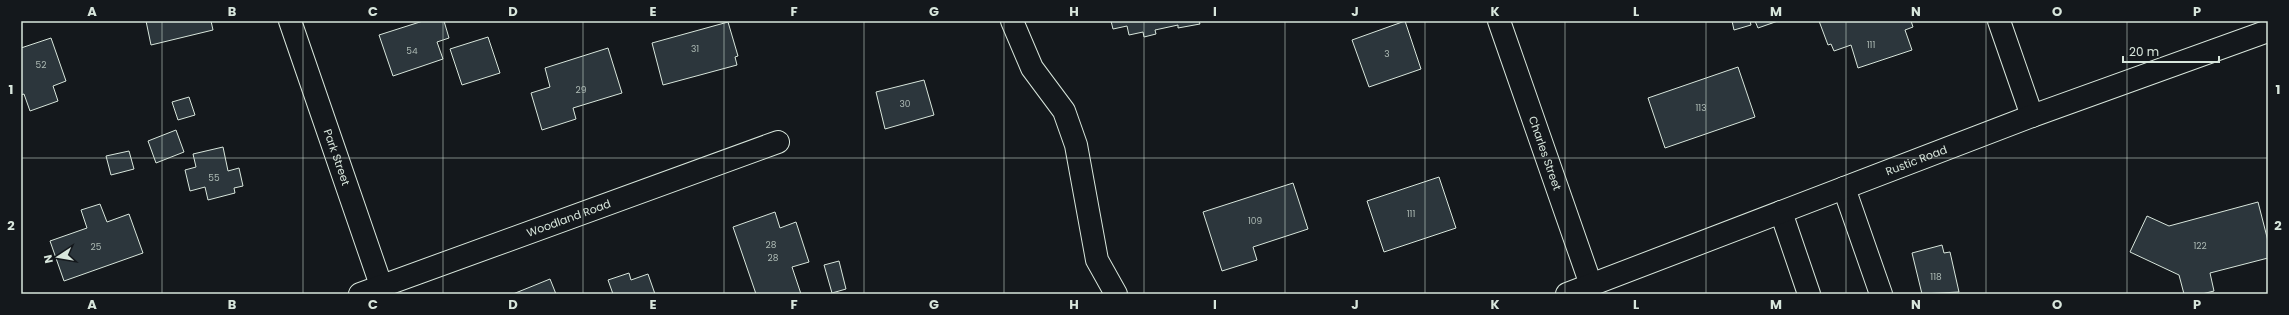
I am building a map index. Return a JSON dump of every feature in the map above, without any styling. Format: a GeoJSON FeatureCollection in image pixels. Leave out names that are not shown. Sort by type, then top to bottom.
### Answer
{"type":"FeatureCollection","features":[{"type":"Feature","properties":{"kind":"street","name":"Park Street"},"geometry":{"type":"LineString","coordinates":[[290,21],[383,290]]}},
{"type":"Feature","properties":{"kind":"street"},"geometry":{"type":"LineString","coordinates":[[1012,21],[1032,68],[1064,111],[1076,145],[1097,260],[1116,294]]}},
{"type":"Feature","properties":{"kind":"street","name":"Charles Street"},"geometry":{"type":"LineString","coordinates":[[1499,21],[1591,285]]}},
{"type":"Feature","properties":{"kind":"street"},"geometry":{"type":"LineString","coordinates":[[1999,21],[2032,116]]}},
{"type":"Feature","properties":{"kind":"street","name":"Rustic Road"},"geometry":{"type":"LineString","coordinates":[[1566,294],[2032,116],[2268,31]]}},
{"type":"Feature","properties":{"kind":"street","name":"Woodland Road"},"geometry":{"type":"LineString","coordinates":[[360,294],[383,290],[778,142]]}},
{"type":"Feature","properties":{"kind":"street"},"geometry":{"type":"LineString","coordinates":[[1844,188],[1881,294]]}},
{"type":"Feature","properties":{"kind":"street"},"geometry":{"type":"LineString","coordinates":[[1781,212],[1809,294]]}},
{"type":"Feature","properties":{"kind":"building"},"geometry":{"type":"Polygon","coordinates":[[[146,21],[211,21],[213,30],[151,45],[146,21]]]}},
{"type":"Feature","properties":{"kind":"building"},"geometry":{"type":"Polygon","coordinates":[[[423,21],[444,21],[449,38],[437,42],[443,59],[393,76],[379,35],[423,21]]]}},
{"type":"Feature","properties":{"kind":"building"},"geometry":{"type":"Polygon","coordinates":[[[1111,21],[1199,21],[1200,24],[1178,28],[1178,25],[1155,30],[1156,34],[1144,37],[1143,32],[1129,35],[1127,26],[1113,29],[1111,21]]]}},
{"type":"Feature","properties":{"kind":"building"},"geometry":{"type":"Polygon","coordinates":[[[1405,21],[1421,69],[1369,87],[1352,40],[1405,21]]]}},
{"type":"Feature","properties":{"kind":"building"},"geometry":{"type":"Polygon","coordinates":[[[1732,21],[1750,21],[1751,25],[1734,30],[1732,21]]]}},
{"type":"Feature","properties":{"kind":"building"},"geometry":{"type":"Polygon","coordinates":[[[1755,21],[1778,21],[1758,28],[1755,21]]]}},
{"type":"Feature","properties":{"kind":"building"},"geometry":{"type":"Polygon","coordinates":[[[1819,21],[1911,21],[1913,27],[1905,30],[1912,50],[1858,68],[1851,45],[1834,51],[1831,44],[1828,45],[1819,21]]]}},
{"type":"Feature","properties":{"kind":"building"},"geometry":{"type":"Polygon","coordinates":[[[728,22],[738,56],[735,57],[737,65],[663,85],[652,43],[728,22]]]}},
{"type":"Feature","properties":{"kind":"building"},"geometry":{"type":"Polygon","coordinates":[[[488,37],[500,73],[462,85],[450,49],[488,37]]]}},
{"type":"Feature","properties":{"kind":"building"},"geometry":{"type":"Polygon","coordinates":[[[51,38],[66,81],[53,86],[58,101],[30,111],[24,94],[21,95],[21,48],[51,38]]]}},
{"type":"Feature","properties":{"kind":"building"},"geometry":{"type":"Polygon","coordinates":[[[608,48],[622,93],[573,108],[576,119],[542,130],[531,93],[550,87],[545,68],[608,48]]]}},
{"type":"Feature","properties":{"kind":"building"},"geometry":{"type":"Polygon","coordinates":[[[1738,67],[1755,117],[1665,148],[1648,98],[1738,67]]]}},
{"type":"Feature","properties":{"kind":"building"},"geometry":{"type":"Polygon","coordinates":[[[924,80],[934,115],[885,129],[876,92],[924,80]]]}},
{"type":"Feature","properties":{"kind":"building"},"geometry":{"type":"Polygon","coordinates":[[[189,97],[195,115],[178,120],[172,102],[189,97]]]}},
{"type":"Feature","properties":{"kind":"building"},"geometry":{"type":"Polygon","coordinates":[[[176,130],[184,152],[156,163],[148,141],[176,130]]]}},
{"type":"Feature","properties":{"kind":"building"},"geometry":{"type":"Polygon","coordinates":[[[223,147],[228,171],[239,168],[243,186],[234,188],[235,193],[208,200],[205,187],[190,191],[185,170],[196,167],[193,154],[223,147]]]}},
{"type":"Feature","properties":{"kind":"building"},"geometry":{"type":"Polygon","coordinates":[[[129,151],[134,169],[111,175],[106,156],[129,151]]]}},
{"type":"Feature","properties":{"kind":"building"},"geometry":{"type":"Polygon","coordinates":[[[1439,177],[1456,228],[1384,252],[1367,201],[1439,177]]]}},
{"type":"Feature","properties":{"kind":"building"},"geometry":{"type":"Polygon","coordinates":[[[1293,183],[1308,229],[1253,247],[1257,260],[1222,271],[1203,212],[1293,183]]]}},
{"type":"Feature","properties":{"kind":"building"},"geometry":{"type":"Polygon","coordinates":[[[2258,202],[2268,241],[2268,258],[2210,273],[2214,291],[2202,294],[2184,294],[2179,275],[2130,252],[2147,216],[2169,226],[2258,202]]]}},
{"type":"Feature","properties":{"kind":"building"},"geometry":{"type":"Polygon","coordinates":[[[100,204],[107,222],[129,214],[143,253],[64,281],[50,241],[87,228],[81,210],[100,204]]]}},
{"type":"Feature","properties":{"kind":"building"},"geometry":{"type":"Polygon","coordinates":[[[775,212],[780,228],[796,222],[809,262],[792,267],[801,294],[756,294],[733,227],[775,212]]]}},
{"type":"Feature","properties":{"kind":"building"},"geometry":{"type":"Polygon","coordinates":[[[1942,245],[1944,253],[1950,252],[1959,292],[1922,294],[1912,253],[1942,245]]]}},
{"type":"Feature","properties":{"kind":"building"},"geometry":{"type":"Polygon","coordinates":[[[839,261],[846,289],[832,293],[824,265],[839,261]]]}},
{"type":"Feature","properties":{"kind":"building"},"geometry":{"type":"Polygon","coordinates":[[[629,273],[631,280],[648,274],[655,294],[613,294],[608,280],[629,273]]]}},
{"type":"Feature","properties":{"kind":"building"},"geometry":{"type":"Polygon","coordinates":[[[550,279],[556,294],[513,294],[550,279]]]}}]}
